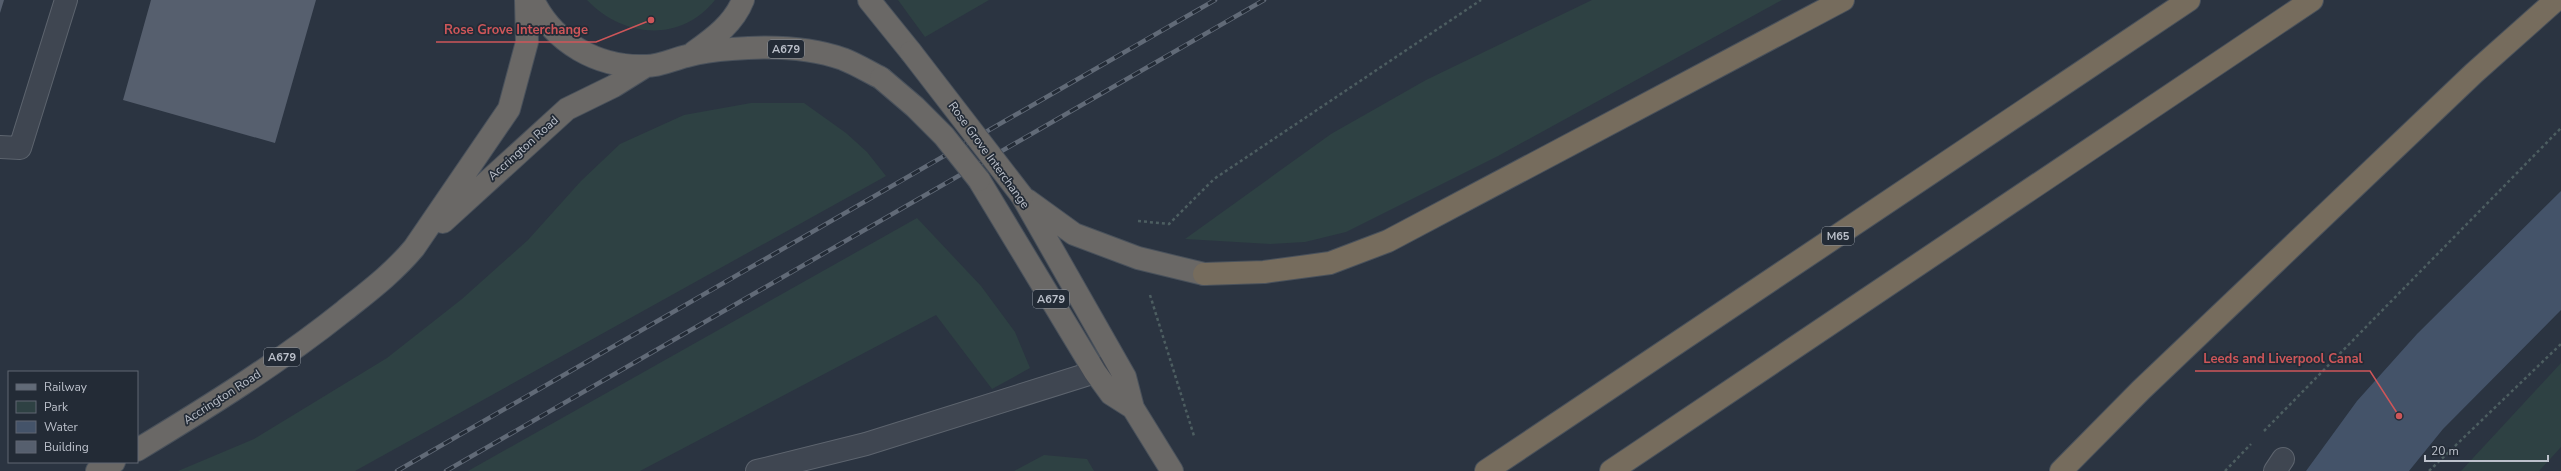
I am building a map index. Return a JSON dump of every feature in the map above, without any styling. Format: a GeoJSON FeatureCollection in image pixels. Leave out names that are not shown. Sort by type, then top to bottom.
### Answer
{"type":"FeatureCollection","features":[{"type":"Feature","properties":{"kind":"highway","name":"Accrington Road"},"geometry":{"type":"LineString","coordinates":[[138,449],[228,395],[320,330],[396,270],[414,248],[509,108],[527,42],[526,0]]}},
{"type":"Feature","properties":{"kind":"highway","name":"Rose Grove Interchange"},"geometry":{"type":"LineString","coordinates":[[533,0],[542,18],[570,46],[606,63],[646,66],[687,56],[732,49],[772,48],[808,51],[843,59],[881,78],[915,107],[944,136],[979,180],[1095,372],[1111,394],[1133,408]]}},
{"type":"Feature","properties":{"kind":"highway","name":"Rose Grove Interchange"},"geometry":{"type":"LineString","coordinates":[[687,56],[717,36],[740,8],[743,0]]}},
{"type":"Feature","properties":{"kind":"highway","name":"Rose Grove Interchange"},"geometry":{"type":"LineString","coordinates":[[869,0],[1022,196],[1125,377],[1133,408],[1172,471]]}},
{"type":"Feature","properties":{"kind":"highway"},"geometry":{"type":"LineString","coordinates":[[1022,196],[1074,234],[1138,258],[1204,274],[1264,272],[1330,264],[1388,241],[1843,0]]}},
{"type":"Feature","properties":{"kind":"highway","name":"M65"},"geometry":{"type":"LineString","coordinates":[[1486,471],[2189,0]]}},
{"type":"Feature","properties":{"kind":"highway"},"geometry":{"type":"LineString","coordinates":[[1611,471],[2312,0]]}},
{"type":"Feature","properties":{"kind":"highway"},"geometry":{"type":"LineString","coordinates":[[2061,471],[2153,379],[2474,73],[2556,0]]}},
{"type":"Feature","properties":{"kind":"highway","name":"Accrington Road"},"geometry":{"type":"LineString","coordinates":[[414,248],[524,146],[567,110],[614,86],[646,66]]}},
{"type":"Feature","properties":{"kind":"highway"},"geometry":{"type":"LineString","coordinates":[[97,471],[112,463]]}},
{"type":"Feature","properties":{"kind":"lane"},"geometry":{"type":"LineString","coordinates":[[0,147],[20,148],[66,0]]}},
{"type":"Feature","properties":{"kind":"lane"},"geometry":{"type":"LineString","coordinates":[[757,471],[866,444],[1095,372],[1115,361]]}},
{"type":"Feature","properties":{"kind":"path"},"geometry":{"type":"LineString","coordinates":[[1194,436],[1138,258],[1129,220],[1169,224],[1214,179],[1481,0]]}},
{"type":"Feature","properties":{"kind":"path"},"geometry":{"type":"LineString","coordinates":[[2263,432],[2561,128]]}},
{"type":"Feature","properties":{"kind":"path"},"geometry":{"type":"LineString","coordinates":[[2429,471],[2561,344]]}},
{"type":"Feature","properties":{"kind":"path"},"geometry":{"type":"LineString","coordinates":[[2225,471],[2252,443]]}},
{"type":"Feature","properties":{"kind":"green space"},"geometry":{"type":"Polygon","coordinates":[[[587,0],[715,0],[701,14],[686,23],[669,29],[652,30],[634,28],[617,22],[601,13],[587,0]]]}},
{"type":"Feature","properties":{"kind":"green space"},"geometry":{"type":"Polygon","coordinates":[[[898,0],[989,0],[925,37],[898,0]]]}},
{"type":"Feature","properties":{"kind":"green space"},"geometry":{"type":"Polygon","coordinates":[[[1592,0],[1782,0],[1498,156],[1346,232],[1305,242],[1270,244],[1185,239],[1331,134],[1426,80],[1592,0]]]}},
{"type":"Feature","properties":{"kind":"green space"},"geometry":{"type":"Polygon","coordinates":[[[751,103],[804,103],[846,133],[867,152],[886,176],[355,471],[178,471],[254,439],[387,358],[462,299],[528,240],[581,181],[620,144],[684,115],[751,103]]]}},
{"type":"Feature","properties":{"kind":"green space"},"geometry":{"type":"Polygon","coordinates":[[[917,218],[981,286],[1015,332],[1030,368],[992,389],[936,315],[640,471],[468,471],[917,218]]]}},
{"type":"Feature","properties":{"kind":"green space"},"geometry":{"type":"Polygon","coordinates":[[[2561,363],[2561,447],[2539,471],[2461,471],[2561,363]]]}},
{"type":"Feature","properties":{"kind":"green space"},"geometry":{"type":"Polygon","coordinates":[[[1044,455],[1087,459],[1094,471],[1014,471],[1044,455]]]}},
{"type":"Feature","properties":{"kind":"water"},"geometry":{"type":"Polygon","coordinates":[[[2561,191],[2561,310],[2443,429],[2409,471],[2306,471],[2357,401],[2417,334],[2561,191]]]}},
{"type":"Feature","properties":{"kind":"building"},"geometry":{"type":"Polygon","coordinates":[[[0,0],[4,0],[0,13],[0,0]]]}},
{"type":"Feature","properties":{"kind":"building"},"geometry":{"type":"Polygon","coordinates":[[[151,0],[316,0],[275,143],[123,100],[151,0]]]}},
{"type":"Feature","properties":{"kind":"railway"},"geometry":{"type":"LineString","coordinates":[[397,471],[1215,0]]}},
{"type":"Feature","properties":{"kind":"railway"},"geometry":{"type":"LineString","coordinates":[[446,471],[1264,0]]}},
{"type":"Feature","properties":{"kind":"place","name":"Rose Grove Interchange"},"geometry":{"type":"Point","coordinates":[651,20]}},
{"type":"Feature","properties":{"kind":"place","name":"Leeds and Liverpool Canal"},"geometry":{"type":"Point","coordinates":[2399,416]}}]}
